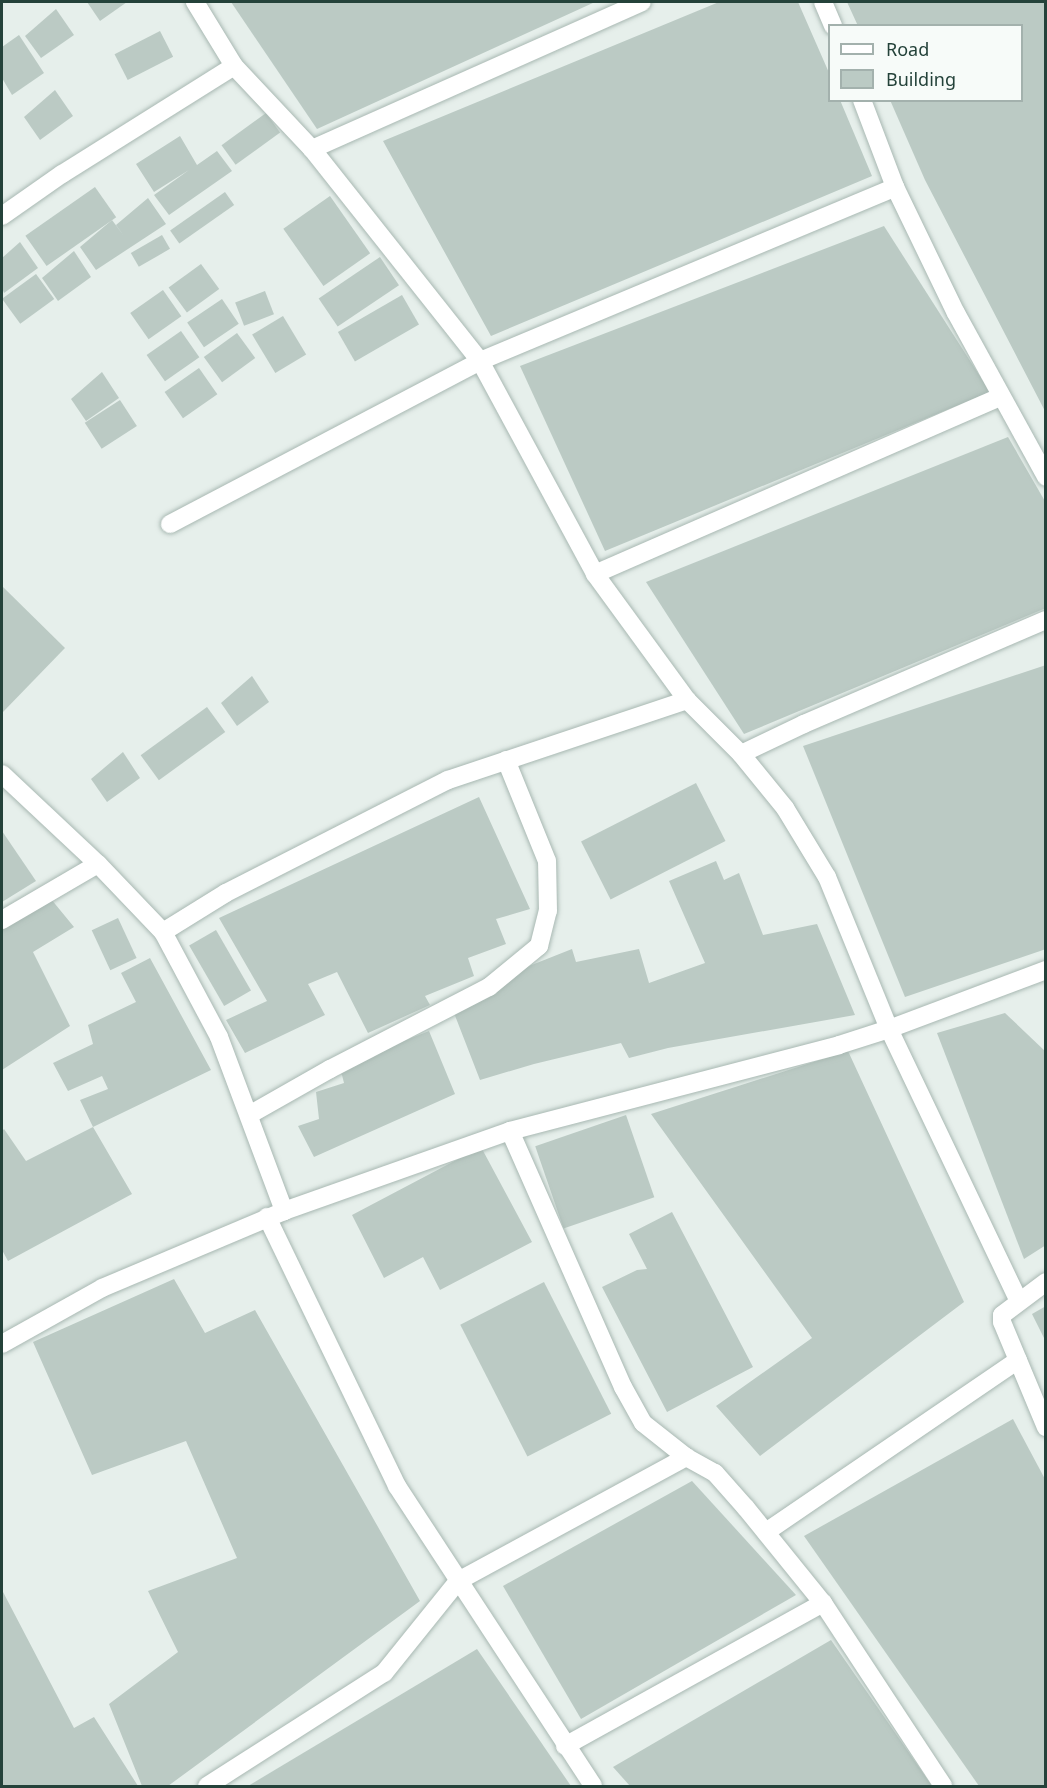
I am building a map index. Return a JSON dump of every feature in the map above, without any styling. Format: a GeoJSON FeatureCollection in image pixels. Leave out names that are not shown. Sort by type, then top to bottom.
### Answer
{"type":"FeatureCollection","features":[{"type":"Feature","properties":{"kind":"street"},"geometry":{"type":"LineString","coordinates":[[195,2],[234,66],[312,148],[480,361],[595,574],[687,700],[741,754],[785,808],[827,877],[889,1029],[1019,1301]]}},
{"type":"Feature","properties":{"kind":"street"},"geometry":{"type":"LineString","coordinates":[[312,148],[642,2]]}},
{"type":"Feature","properties":{"kind":"street"},"geometry":{"type":"LineString","coordinates":[[823,2],[832,24]]}},
{"type":"Feature","properties":{"kind":"street"},"geometry":{"type":"LineString","coordinates":[[2,216],[62,174],[234,66]]}},
{"type":"Feature","properties":{"kind":"street"},"geometry":{"type":"LineString","coordinates":[[863,102],[895,187],[956,313],[1046,477]]}},
{"type":"Feature","properties":{"kind":"street"},"geometry":{"type":"LineString","coordinates":[[170,524],[480,361],[895,187]]}},
{"type":"Feature","properties":{"kind":"street"},"geometry":{"type":"LineString","coordinates":[[595,574],[1001,397]]}},
{"type":"Feature","properties":{"kind":"street"},"geometry":{"type":"LineString","coordinates":[[741,754],[804,724],[1046,620]]}},
{"type":"Feature","properties":{"kind":"street"},"geometry":{"type":"LineString","coordinates":[[163,932],[226,893],[448,780],[687,700]]}},
{"type":"Feature","properties":{"kind":"street"},"geometry":{"type":"LineString","coordinates":[[249,1115],[330,1069],[489,987],[539,946],[548,911],[547,861],[506,760]]}},
{"type":"Feature","properties":{"kind":"street"},"geometry":{"type":"LineString","coordinates":[[2,774],[98,864],[163,932],[219,1037],[249,1115],[276,1214],[397,1486],[592,1786]]}},
{"type":"Feature","properties":{"kind":"street"},"geometry":{"type":"LineString","coordinates":[[2,920],[98,864]]}},
{"type":"Feature","properties":{"kind":"street"},"geometry":{"type":"LineString","coordinates":[[2,1344],[102,1288],[276,1214],[510,1131],[801,1056],[889,1029],[1046,970]]}},
{"type":"Feature","properties":{"kind":"street"},"geometry":{"type":"LineString","coordinates":[[510,1131],[623,1387],[643,1423],[686,1457],[715,1473],[766,1532],[823,1603],[943,1786]]}},
{"type":"Feature","properties":{"kind":"street"},"geometry":{"type":"LineString","coordinates":[[1046,1282],[1002,1315],[1046,1427]]}},
{"type":"Feature","properties":{"kind":"street"},"geometry":{"type":"LineString","coordinates":[[766,1532],[1018,1360]]}},
{"type":"Feature","properties":{"kind":"street"},"geometry":{"type":"LineString","coordinates":[[207,1786],[384,1673],[458,1581],[686,1457]]}},
{"type":"Feature","properties":{"kind":"street"},"geometry":{"type":"LineString","coordinates":[[565,1746],[823,1603]]}},
{"type":"Feature","properties":{"kind":"building"},"geometry":{"type":"Polygon","coordinates":[[[87,2],[127,2],[100,21],[87,2]]]}},
{"type":"Feature","properties":{"kind":"building"},"geometry":{"type":"Polygon","coordinates":[[[231,2],[595,2],[317,129],[231,2]]]}},
{"type":"Feature","properties":{"kind":"building"},"geometry":{"type":"Polygon","coordinates":[[[719,2],[798,2],[828,70],[828,102],[841,102],[872,176],[491,336],[383,141],[719,2]]]}},
{"type":"Feature","properties":{"kind":"building"},"geometry":{"type":"Polygon","coordinates":[[[847,2],[1046,2],[1046,413],[925,180],[891,102],[1023,102],[1023,24],[857,24],[847,2]]]}},
{"type":"Feature","properties":{"kind":"building"},"geometry":{"type":"Polygon","coordinates":[[[56,9],[74,35],[41,58],[25,36],[56,9]]]}},
{"type":"Feature","properties":{"kind":"building"},"geometry":{"type":"Polygon","coordinates":[[[160,31],[173,57],[128,80],[115,54],[160,31]]]}},
{"type":"Feature","properties":{"kind":"building"},"geometry":{"type":"Polygon","coordinates":[[[19,35],[44,73],[12,95],[2,78],[2,47],[19,35]]]}},
{"type":"Feature","properties":{"kind":"building"},"geometry":{"type":"Polygon","coordinates":[[[55,90],[73,116],[40,140],[24,117],[55,90]]]}},
{"type":"Feature","properties":{"kind":"building"},"geometry":{"type":"Polygon","coordinates":[[[266,113],[280,132],[236,165],[222,145],[266,113]]]}},
{"type":"Feature","properties":{"kind":"building"},"geometry":{"type":"Polygon","coordinates":[[[180,136],[197,165],[217,151],[232,171],[169,215],[154,195],[189,170],[154,192],[136,164],[180,136]]]}},
{"type":"Feature","properties":{"kind":"building"},"geometry":{"type":"Polygon","coordinates":[[[95,187],[116,217],[47,266],[25,236],[95,187]]]}},
{"type":"Feature","properties":{"kind":"building"},"geometry":{"type":"Polygon","coordinates":[[[225,192],[234,205],[179,244],[170,230],[225,192]]]}},
{"type":"Feature","properties":{"kind":"building"},"geometry":{"type":"Polygon","coordinates":[[[330,196],[370,253],[323,286],[283,229],[330,196]]]}},
{"type":"Feature","properties":{"kind":"building"},"geometry":{"type":"Polygon","coordinates":[[[148,198],[166,224],[96,270],[80,247],[112,220],[124,236],[116,225],[148,198]]]}},
{"type":"Feature","properties":{"kind":"building"},"geometry":{"type":"Polygon","coordinates":[[[884,226],[990,392],[605,551],[520,366],[884,226]]]}},
{"type":"Feature","properties":{"kind":"building"},"geometry":{"type":"Polygon","coordinates":[[[162,235],[170,249],[139,267],[131,253],[162,235]]]}},
{"type":"Feature","properties":{"kind":"building"},"geometry":{"type":"Polygon","coordinates":[[[20,242],[38,268],[4,293],[2,258],[20,242]]]}},
{"type":"Feature","properties":{"kind":"building"},"geometry":{"type":"Polygon","coordinates":[[[74,251],[91,277],[58,301],[42,278],[74,251]]]}},
{"type":"Feature","properties":{"kind":"building"},"geometry":{"type":"Polygon","coordinates":[[[380,257],[399,285],[338,327],[319,298],[380,257]]]}},
{"type":"Feature","properties":{"kind":"building"},"geometry":{"type":"Polygon","coordinates":[[[201,264],[219,289],[187,313],[169,288],[201,264]]]}},
{"type":"Feature","properties":{"kind":"building"},"geometry":{"type":"Polygon","coordinates":[[[36,274],[54,299],[20,324],[2,299],[36,274]]]}},
{"type":"Feature","properties":{"kind":"building"},"geometry":{"type":"Polygon","coordinates":[[[163,290],[181,316],[149,339],[130,313],[163,290]]]}},
{"type":"Feature","properties":{"kind":"building"},"geometry":{"type":"Polygon","coordinates":[[[265,291],[274,314],[244,326],[235,302],[265,291]]]}},
{"type":"Feature","properties":{"kind":"building"},"geometry":{"type":"Polygon","coordinates":[[[402,295],[419,324],[355,361],[338,332],[402,295]]]}},
{"type":"Feature","properties":{"kind":"building"},"geometry":{"type":"Polygon","coordinates":[[[222,299],[239,324],[204,347],[187,322],[222,299]]]}},
{"type":"Feature","properties":{"kind":"building"},"geometry":{"type":"Polygon","coordinates":[[[283,316],[306,355],[275,373],[252,335],[283,316]]]}},
{"type":"Feature","properties":{"kind":"building"},"geometry":{"type":"Polygon","coordinates":[[[181,331],[199,357],[165,381],[147,355],[181,331]]]}},
{"type":"Feature","properties":{"kind":"building"},"geometry":{"type":"Polygon","coordinates":[[[237,333],[255,358],[222,382],[204,357],[237,333]]]}},
{"type":"Feature","properties":{"kind":"building"},"geometry":{"type":"Polygon","coordinates":[[[199,368],[217,394],[183,418],[165,392],[199,368]]]}},
{"type":"Feature","properties":{"kind":"building"},"geometry":{"type":"Polygon","coordinates":[[[102,372],[119,398],[86,421],[71,399],[102,372]]]}},
{"type":"Feature","properties":{"kind":"building"},"geometry":{"type":"Polygon","coordinates":[[[120,400],[137,426],[102,449],[85,423],[120,400]]]}},
{"type":"Feature","properties":{"kind":"building"},"geometry":{"type":"Polygon","coordinates":[[[1008,437],[1046,503],[1046,608],[744,734],[646,582],[1008,437]]]}},
{"type":"Feature","properties":{"kind":"building"},"geometry":{"type":"Polygon","coordinates":[[[2,586],[65,648],[2,713],[2,586]]]}},
{"type":"Feature","properties":{"kind":"building"},"geometry":{"type":"Polygon","coordinates":[[[1046,665],[1046,949],[905,997],[803,746],[1046,665]]]}},
{"type":"Feature","properties":{"kind":"building"},"geometry":{"type":"Polygon","coordinates":[[[252,676],[269,702],[237,726],[221,703],[252,676]]]}},
{"type":"Feature","properties":{"kind":"building"},"geometry":{"type":"Polygon","coordinates":[[[207,707],[225,732],[159,780],[141,755],[207,707]]]}},
{"type":"Feature","properties":{"kind":"building"},"geometry":{"type":"Polygon","coordinates":[[[123,752],[140,778],[107,802],[91,779],[123,752]]]}},
{"type":"Feature","properties":{"kind":"building"},"geometry":{"type":"Polygon","coordinates":[[[696,783],[726,841],[611,899],[581,842],[696,783]]]}},
{"type":"Feature","properties":{"kind":"building"},"geometry":{"type":"Polygon","coordinates":[[[479,797],[530,909],[496,919],[506,944],[468,958],[474,976],[425,996],[430,1005],[368,1033],[337,972],[308,984],[325,1015],[245,1053],[226,1020],[267,1001],[219,918],[479,797]]]}},
{"type":"Feature","properties":{"kind":"building"},"geometry":{"type":"Polygon","coordinates":[[[2,831],[36,881],[2,902],[2,831]]]}},
{"type":"Feature","properties":{"kind":"building"},"geometry":{"type":"Polygon","coordinates":[[[716,861],[724,880],[739,873],[763,935],[817,924],[855,1015],[668,1048],[629,1058],[621,1043],[480,1080],[454,1013],[519,970],[572,949],[576,962],[639,949],[649,983],[705,963],[669,881],[716,861]]]}},
{"type":"Feature","properties":{"kind":"building"},"geometry":{"type":"Polygon","coordinates":[[[51,899],[74,927],[33,952],[70,1026],[2,1070],[2,930],[51,899]]]}},
{"type":"Feature","properties":{"kind":"building"},"geometry":{"type":"Polygon","coordinates":[[[118,918],[137,958],[110,970],[92,930],[118,918]]]}},
{"type":"Feature","properties":{"kind":"building"},"geometry":{"type":"Polygon","coordinates":[[[216,930],[251,991],[224,1006],[189,946],[216,930]]]}},
{"type":"Feature","properties":{"kind":"building"},"geometry":{"type":"Polygon","coordinates":[[[150,958],[211,1070],[93,1127],[80,1100],[108,1089],[102,1076],[68,1091],[53,1063],[93,1044],[88,1025],[136,1002],[121,973],[150,958]]]}},
{"type":"Feature","properties":{"kind":"building"},"geometry":{"type":"Polygon","coordinates":[[[1005,1013],[1046,1052],[1046,1245],[1024,1259],[937,1033],[1005,1013]]]}},
{"type":"Feature","properties":{"kind":"building"},"geometry":{"type":"Polygon","coordinates":[[[429,1031],[455,1094],[314,1157],[298,1126],[319,1119],[316,1092],[344,1083],[342,1075],[335,1068],[429,1031]]]}},
{"type":"Feature","properties":{"kind":"building"},"geometry":{"type":"Polygon","coordinates":[[[848,1051],[964,1302],[760,1456],[716,1406],[812,1338],[651,1114],[848,1051]]]}},
{"type":"Feature","properties":{"kind":"building"},"geometry":{"type":"Polygon","coordinates":[[[626,1115],[654,1197],[564,1229],[535,1146],[626,1115]]]}},
{"type":"Feature","properties":{"kind":"building"},"geometry":{"type":"Polygon","coordinates":[[[93,1127],[132,1194],[8,1261],[2,1250],[2,1131],[4,1129],[26,1161],[93,1127]]]}},
{"type":"Feature","properties":{"kind":"building"},"geometry":{"type":"Polygon","coordinates":[[[481,1147],[532,1242],[440,1290],[423,1257],[384,1278],[352,1215],[481,1147]]]}},
{"type":"Feature","properties":{"kind":"building"},"geometry":{"type":"Polygon","coordinates":[[[672,1212],[753,1367],[667,1412],[602,1287],[637,1270],[647,1269],[629,1234],[672,1212]]]}},
{"type":"Feature","properties":{"kind":"building"},"geometry":{"type":"Polygon","coordinates":[[[174,1279],[205,1333],[255,1310],[420,1601],[168,1786],[142,1786],[109,1704],[178,1652],[148,1591],[237,1558],[186,1441],[92,1475],[33,1342],[174,1279]]]}},
{"type":"Feature","properties":{"kind":"building"},"geometry":{"type":"Polygon","coordinates":[[[544,1282],[611,1414],[527,1457],[460,1325],[544,1282]]]}},
{"type":"Feature","properties":{"kind":"building"},"geometry":{"type":"Polygon","coordinates":[[[1046,1306],[1046,1342],[1032,1314],[1046,1306]]]}},
{"type":"Feature","properties":{"kind":"building"},"geometry":{"type":"Polygon","coordinates":[[[1013,1419],[1046,1481],[1046,1786],[979,1786],[804,1536],[1013,1419]]]}},
{"type":"Feature","properties":{"kind":"building"},"geometry":{"type":"Polygon","coordinates":[[[692,1481],[796,1595],[581,1719],[503,1586],[692,1481]]]}},
{"type":"Feature","properties":{"kind":"building"},"geometry":{"type":"Polygon","coordinates":[[[2,1590],[74,1728],[94,1717],[138,1786],[2,1786],[2,1590]]]}},
{"type":"Feature","properties":{"kind":"building"},"geometry":{"type":"Polygon","coordinates":[[[831,1640],[932,1786],[630,1786],[613,1767],[831,1640]]]}},
{"type":"Feature","properties":{"kind":"building"},"geometry":{"type":"Polygon","coordinates":[[[477,1649],[571,1786],[248,1786],[477,1649]]]}}]}
